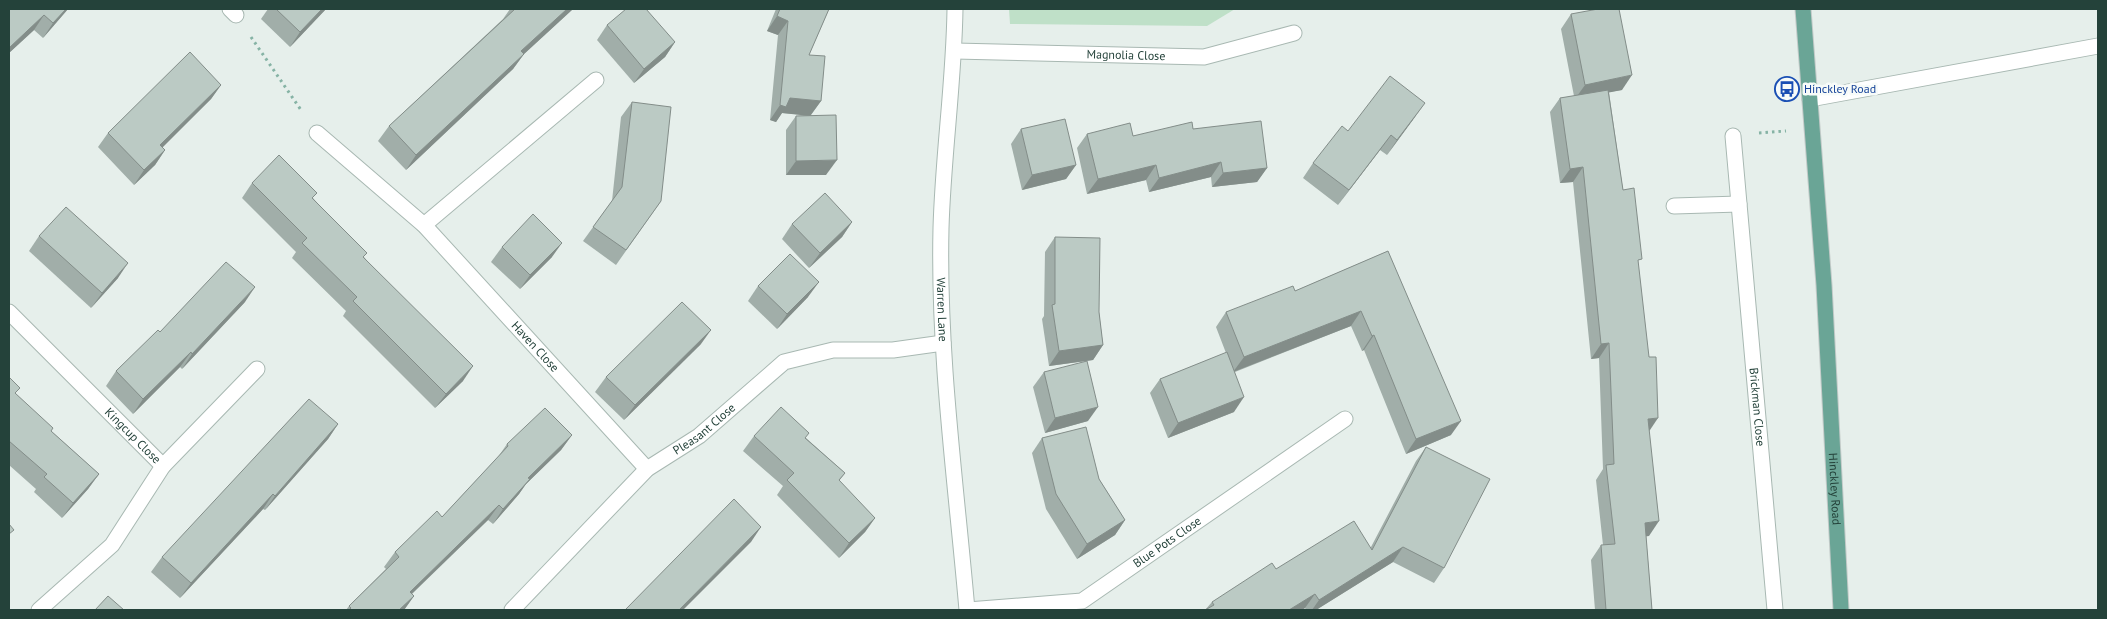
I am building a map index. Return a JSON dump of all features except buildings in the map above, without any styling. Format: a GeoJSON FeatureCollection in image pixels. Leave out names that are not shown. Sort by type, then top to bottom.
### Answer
{"type":"FeatureCollection","features":[{"type":"Feature","properties":{"kind":"main road","name":"Hinckley Road"},"geometry":{"type":"LineString","coordinates":[[1803,9],[1824,295],[1842,610]]}},
{"type":"Feature","properties":{"kind":"street","name":"Warren Lane"},"geometry":{"type":"LineString","coordinates":[[955,9],[955,51],[941,228],[943,343],[967,610]]}},
{"type":"Feature","properties":{"kind":"street","name":"Magnolia Close"},"geometry":{"type":"LineString","coordinates":[[955,51],[1204,57],[1294,33]]}},
{"type":"Feature","properties":{"kind":"street"},"geometry":{"type":"LineString","coordinates":[[1810,99],[2098,46]]}},
{"type":"Feature","properties":{"kind":"street"},"geometry":{"type":"LineString","coordinates":[[424,225],[596,80]]}},
{"type":"Feature","properties":{"kind":"street","name":"Haven Close"},"geometry":{"type":"LineString","coordinates":[[317,133],[424,225],[647,469]]}},
{"type":"Feature","properties":{"kind":"street","name":"Brickman Close"},"geometry":{"type":"LineString","coordinates":[[1733,136],[1775,610]]}},
{"type":"Feature","properties":{"kind":"street"},"geometry":{"type":"LineString","coordinates":[[1674,206],[1739,204]]}},
{"type":"Feature","properties":{"kind":"street","name":"Kingcup Close"},"geometry":{"type":"LineString","coordinates":[[9,312],[163,466],[112,545],[39,610]]}},
{"type":"Feature","properties":{"kind":"street","name":"Pleasant Close"},"geometry":{"type":"LineString","coordinates":[[512,610],[647,469],[699,436],[784,362],[833,350],[892,350],[943,343]]}},
{"type":"Feature","properties":{"kind":"street"},"geometry":{"type":"LineString","coordinates":[[163,466],[257,369]]}},
{"type":"Feature","properties":{"kind":"street","name":"Blue Pots Close"},"geometry":{"type":"LineString","coordinates":[[967,610],[1082,601],[1345,419]]}},
{"type":"Feature","properties":{"kind":"path"},"geometry":{"type":"LineString","coordinates":[[233,12],[317,133]]}},
{"type":"Feature","properties":{"kind":"path"},"geometry":{"type":"LineString","coordinates":[[1733,136],[1812,129]]}},
{"type":"Feature","properties":{"kind":"green space"},"geometry":{"type":"Polygon","coordinates":[[[1009,9],[1235,9],[1207,26],[1010,24],[1009,9]]]}},
{"type":"Feature","properties":{"kind":"place","name":"Hinckley Road"},"geometry":{"type":"Point","coordinates":[1787,89]}}]}
